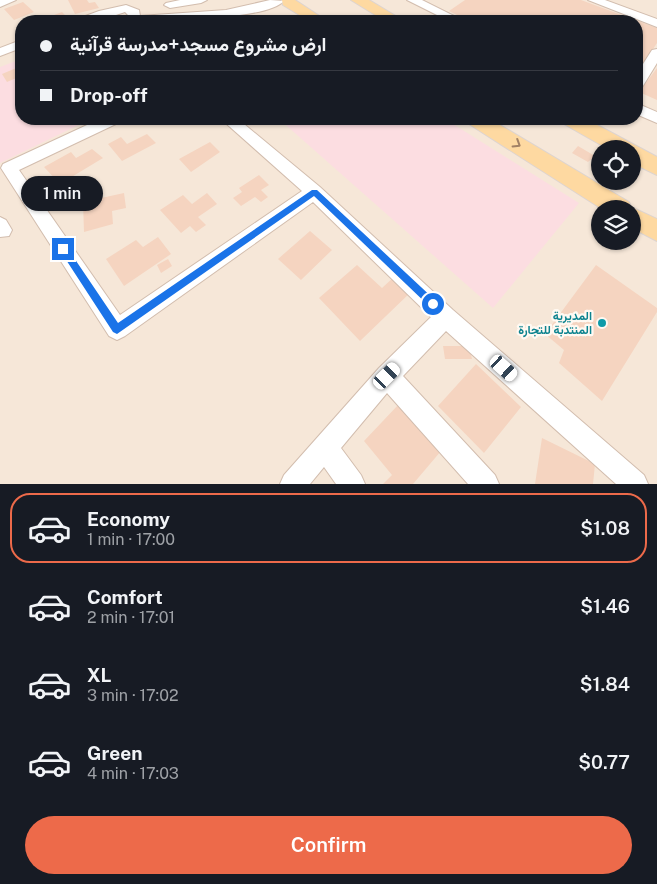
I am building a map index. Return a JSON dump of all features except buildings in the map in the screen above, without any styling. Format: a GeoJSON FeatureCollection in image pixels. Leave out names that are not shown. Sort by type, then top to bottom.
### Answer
{"type":"FeatureCollection","features":[{"type":"Feature","properties":{"kind":"main road"},"geometry":{"type":"LineString","coordinates":[[280,1],[307,0]]}},
{"type":"Feature","properties":{"kind":"main road"},"geometry":{"type":"LineString","coordinates":[[358,0],[385,15]]}},
{"type":"Feature","properties":{"kind":"main road"},"geometry":{"type":"LineString","coordinates":[[280,1],[307,15]]}},
{"type":"Feature","properties":{"kind":"main road"},"geometry":{"type":"LineString","coordinates":[[486,125],[606,200]]}},
{"type":"Feature","properties":{"kind":"main road"},"geometry":{"type":"LineString","coordinates":[[582,125],[609,140]]}},
{"type":"Feature","properties":{"kind":"main road"},"geometry":{"type":"LineString","coordinates":[[641,158],[657,167]]}},
{"type":"Feature","properties":{"kind":"main road"},"geometry":{"type":"LineString","coordinates":[[641,221],[657,231]]}},
{"type":"Feature","properties":{"kind":"street"},"geometry":{"type":"LineString","coordinates":[[0,4],[10,0]]}},
{"type":"Feature","properties":{"kind":"street"},"geometry":{"type":"LineString","coordinates":[[99,0],[110,15]]}},
{"type":"Feature","properties":{"kind":"street"},"geometry":{"type":"LineString","coordinates":[[137,15],[201,0]]}},
{"type":"Feature","properties":{"kind":"street"},"geometry":{"type":"LineString","coordinates":[[413,0],[442,8],[451,15]]}},
{"type":"Feature","properties":{"kind":"street"},"geometry":{"type":"LineString","coordinates":[[594,0],[635,15]]}},
{"type":"Feature","properties":{"kind":"street"},"geometry":{"type":"LineString","coordinates":[[162,15],[248,10],[280,1]]}},
{"type":"Feature","properties":{"kind":"street"},"geometry":{"type":"LineString","coordinates":[[643,18],[657,23]]}},
{"type":"Feature","properties":{"kind":"street"},"geometry":{"type":"LineString","coordinates":[[0,52],[15,46]]}},
{"type":"Feature","properties":{"kind":"street"},"geometry":{"type":"LineString","coordinates":[[643,75],[657,53]]}},
{"type":"Feature","properties":{"kind":"street"},"geometry":{"type":"LineString","coordinates":[[0,63],[15,57]]}},
{"type":"Feature","properties":{"kind":"street"},"geometry":{"type":"LineString","coordinates":[[643,111],[657,118]]}},
{"type":"Feature","properties":{"kind":"street"},"geometry":{"type":"LineString","coordinates":[[100,125],[9,168],[117,329],[314,192]]}},
{"type":"Feature","properties":{"kind":"street"},"geometry":{"type":"LineString","coordinates":[[236,125],[314,192],[446,317],[635,484]]}},
{"type":"Feature","properties":{"kind":"street"},"geometry":{"type":"LineString","coordinates":[[293,484],[387,376],[446,317]]}},
{"type":"Feature","properties":{"kind":"street"},"geometry":{"type":"LineString","coordinates":[[387,376],[486,484]]}},
{"type":"Feature","properties":{"kind":"street"},"geometry":{"type":"LineString","coordinates":[[325,448],[352,484]]}},
{"type":"Feature","properties":{"kind":"shaded area"},"geometry":{"type":"Polygon","coordinates":[[[0,0],[657,0],[657,484],[0,484],[0,0]]]}},
{"type":"Feature","properties":{"kind":"shaded area"},"geometry":{"type":"Polygon","coordinates":[[[15,61],[15,125],[79,125],[0,163],[0,67],[15,61]]]}},
{"type":"Feature","properties":{"kind":"shaded area"},"geometry":{"type":"Polygon","coordinates":[[[286,125],[455,125],[579,203],[493,308],[286,125]]]}},
{"type":"Feature","properties":{"kind":"place","name":"المديرية المنتدبة للتجارة"},"geometry":{"type":"Point","coordinates":[602,323]}},
{"type":"Feature","properties":{"kind":"route"},"geometry":{"type":"LineString","coordinates":[[63,249],[117,329],[314,192],[433,304]]}}]}
